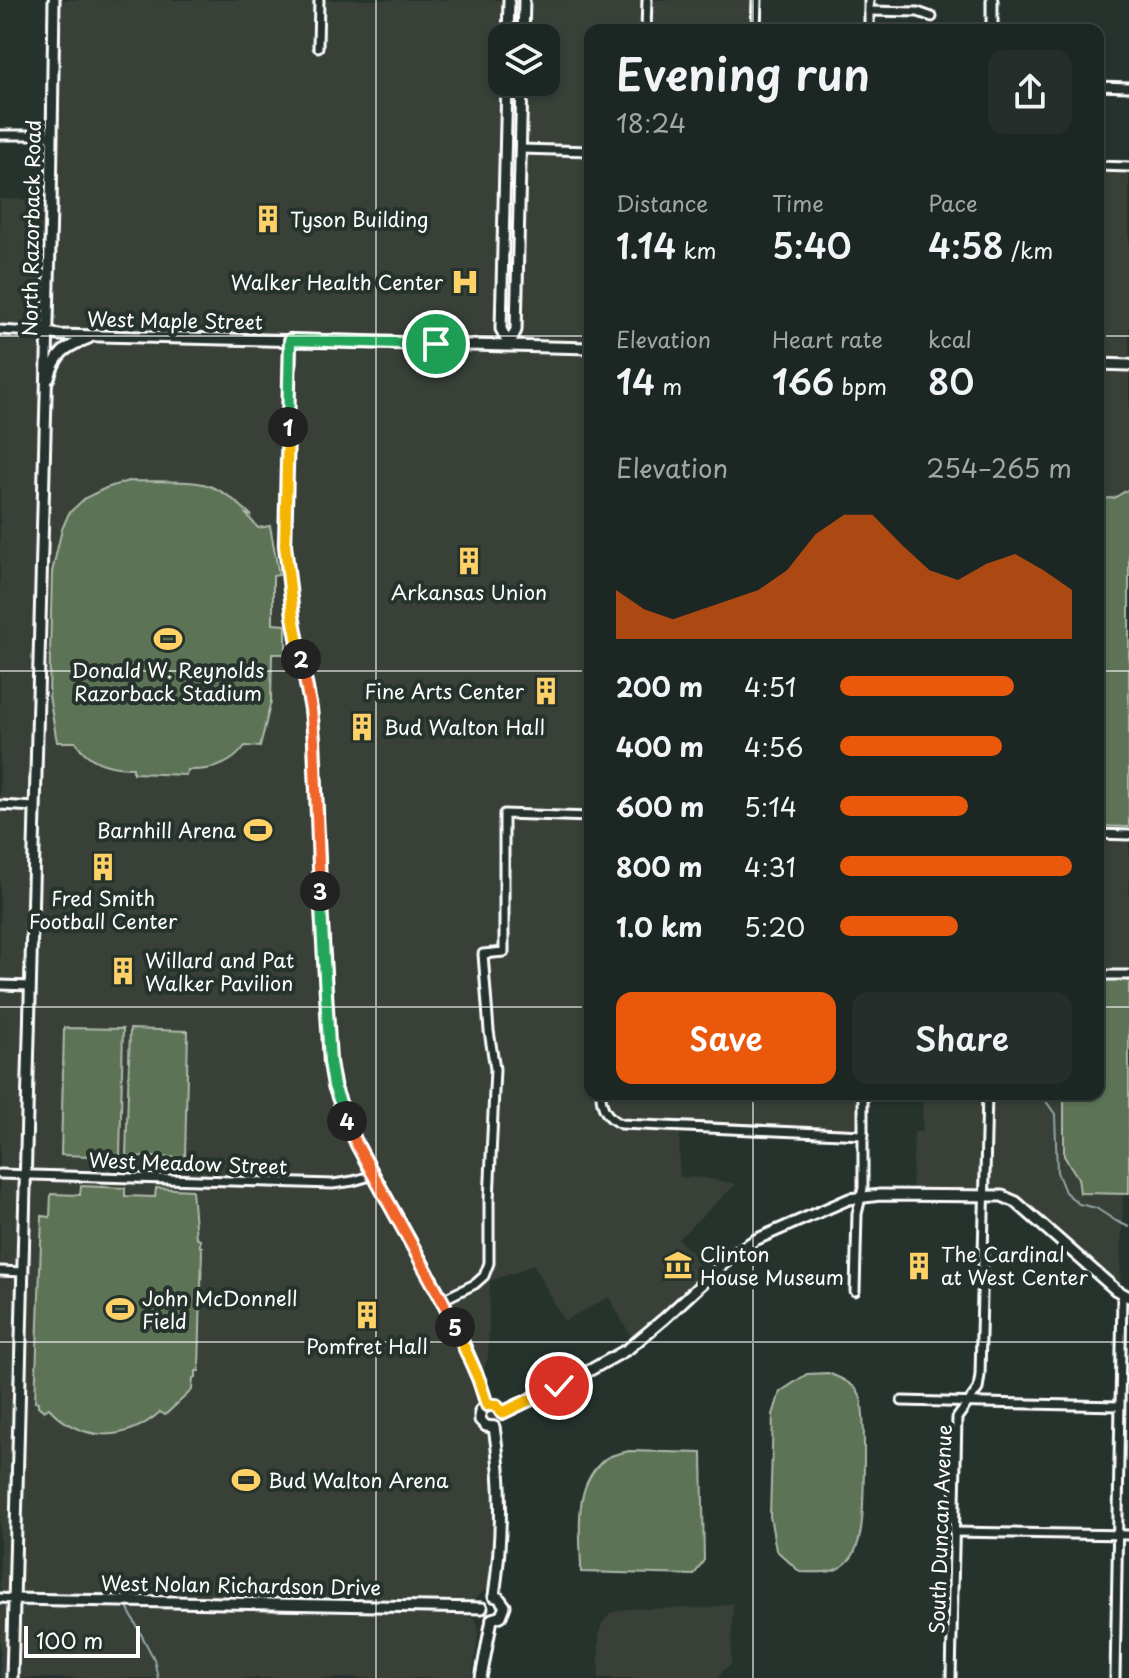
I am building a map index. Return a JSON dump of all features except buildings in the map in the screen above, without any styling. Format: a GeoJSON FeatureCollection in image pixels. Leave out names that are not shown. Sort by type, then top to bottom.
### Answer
{"type":"FeatureCollection","features":[{"type":"Feature","properties":{"kind":"street","name":"North Razorback Road"},"geometry":{"type":"LineString","coordinates":[[12,1678],[54,0]]}},
{"type":"Feature","properties":{"kind":"street"},"geometry":{"type":"LineString","coordinates":[[318,47],[319,0]]}},
{"type":"Feature","properties":{"kind":"street"},"geometry":{"type":"LineString","coordinates":[[508,24],[509,0]]}},
{"type":"Feature","properties":{"kind":"street"},"geometry":{"type":"LineString","coordinates":[[523,24],[524,0]]}},
{"type":"Feature","properties":{"kind":"street"},"geometry":{"type":"LineString","coordinates":[[646,24],[647,0]]}},
{"type":"Feature","properties":{"kind":"street"},"geometry":{"type":"LineString","coordinates":[[756,24],[757,0]]}},
{"type":"Feature","properties":{"kind":"street"},"geometry":{"type":"LineString","coordinates":[[869,0],[869,24]]}},
{"type":"Feature","properties":{"kind":"street"},"geometry":{"type":"LineString","coordinates":[[992,0],[992,24]]}},
{"type":"Feature","properties":{"kind":"street"},"geometry":{"type":"LineString","coordinates":[[869,11],[918,12],[932,17]]}},
{"type":"Feature","properties":{"kind":"street"},"geometry":{"type":"LineString","coordinates":[[1104,86],[1129,87]]}},
{"type":"Feature","properties":{"kind":"street"},"geometry":{"type":"LineString","coordinates":[[507,96],[501,329],[509,345]]}},
{"type":"Feature","properties":{"kind":"street"},"geometry":{"type":"LineString","coordinates":[[509,345],[516,330],[522,96]]}},
{"type":"Feature","properties":{"kind":"street"},"geometry":{"type":"LineString","coordinates":[[0,135],[52,135]]}},
{"type":"Feature","properties":{"kind":"street"},"geometry":{"type":"LineString","coordinates":[[521,149],[584,151]]}},
{"type":"Feature","properties":{"kind":"street"},"geometry":{"type":"LineString","coordinates":[[1104,166],[1129,167]]}},
{"type":"Feature","properties":{"kind":"street","name":"West Maple Street"},"geometry":{"type":"LineString","coordinates":[[0,330],[95,336],[584,348]]}},
{"type":"Feature","properties":{"kind":"street"},"geometry":{"type":"LineString","coordinates":[[45,389],[57,358],[65,348],[95,336]]}},
{"type":"Feature","properties":{"kind":"street"},"geometry":{"type":"LineString","coordinates":[[290,340],[285,545],[293,616],[314,740],[330,1062],[334,1086],[343,1113],[374,1175],[442,1300],[479,1380],[487,1405]]}},
{"type":"Feature","properties":{"kind":"street"},"geometry":{"type":"LineString","coordinates":[[1104,364],[1129,365]]}},
{"type":"Feature","properties":{"kind":"street"},"geometry":{"type":"LineString","coordinates":[[0,805],[35,807]]}},
{"type":"Feature","properties":{"kind":"street"},"geometry":{"type":"LineString","coordinates":[[442,1300],[481,1280],[488,1271],[495,1069],[483,954],[504,952],[504,814],[584,817]]}},
{"type":"Feature","properties":{"kind":"street"},"geometry":{"type":"LineString","coordinates":[[1104,834],[1129,835]]}},
{"type":"Feature","properties":{"kind":"street"},"geometry":{"type":"LineString","coordinates":[[1104,975],[1129,975]]}},
{"type":"Feature","properties":{"kind":"street"},"geometry":{"type":"LineString","coordinates":[[0,985],[30,986]]}},
{"type":"Feature","properties":{"kind":"street"},"geometry":{"type":"LineString","coordinates":[[602,1100],[608,1116],[621,1124],[864,1135]]}},
{"type":"Feature","properties":{"kind":"street"},"geometry":{"type":"LineString","coordinates":[[855,1291],[857,1214],[863,1188],[863,1100]]}},
{"type":"Feature","properties":{"kind":"street","name":"South Duncan Avenue"},"geometry":{"type":"LineString","coordinates":[[951,1678],[957,1418],[978,1389],[980,1375],[987,1100]]}},
{"type":"Feature","properties":{"kind":"street","name":"West Meadow Street"},"geometry":{"type":"LineString","coordinates":[[0,1174],[333,1184],[374,1175]]}},
{"type":"Feature","properties":{"kind":"street"},"geometry":{"type":"LineString","coordinates":[[502,1413],[628,1349],[736,1252],[755,1240],[849,1199],[984,1195],[1002,1196],[1016,1202],[1126,1296],[1119,1406],[1115,1678]]}},
{"type":"Feature","properties":{"kind":"street"},"geometry":{"type":"LineString","coordinates":[[0,1271],[23,1272]]}},
{"type":"Feature","properties":{"kind":"street"},"geometry":{"type":"LineString","coordinates":[[902,1401],[1119,1406]]}},
{"type":"Feature","properties":{"kind":"street"},"geometry":{"type":"LineString","coordinates":[[487,1405],[496,1405],[502,1413],[501,1422],[494,1427],[486,1426],[480,1420],[480,1411],[487,1405]]}},
{"type":"Feature","properties":{"kind":"street"},"geometry":{"type":"LineString","coordinates":[[494,1427],[498,1453],[500,1525],[494,1596]]}},
{"type":"Feature","properties":{"kind":"street"},"geometry":{"type":"LineString","coordinates":[[954,1532],[1129,1535]]}},
{"type":"Feature","properties":{"kind":"street"},"geometry":{"type":"LineString","coordinates":[[494,1596],[505,1606],[501,1616],[492,1619],[485,1616],[482,1608],[484,1601],[494,1596]]}},
{"type":"Feature","properties":{"kind":"street","name":"West Nolan Richardson Drive"},"geometry":{"type":"LineString","coordinates":[[0,1598],[482,1608]]}},
{"type":"Feature","properties":{"kind":"street"},"geometry":{"type":"LineString","coordinates":[[481,1678],[492,1619]]}},
{"type":"Feature","properties":{"kind":"shaded area"},"geometry":{"type":"Polygon","coordinates":[[[54,0],[757,0],[757,24],[584,24],[584,1100],[863,1100],[864,1135],[680,1126],[680,1177],[736,1184],[678,1239],[712,1275],[635,1344],[609,1297],[564,1321],[533,1264],[490,1281],[488,1358],[479,1380],[491,1404],[502,1413],[501,1422],[494,1428],[498,1453],[497,1578],[461,1614],[476,1620],[479,1629],[472,1678],[0,1678],[0,199],[50,200],[54,0]]]}},
{"type":"Feature","properties":{"kind":"shaded area"},"geometry":{"type":"Polygon","coordinates":[[[1104,166],[1129,167],[1129,975],[1104,975],[1104,166]]]}},
{"type":"Feature","properties":{"kind":"shaded area"},"geometry":{"type":"Polygon","coordinates":[[[923,1100],[1064,1100],[1064,1156],[1078,1178],[1080,1192],[1123,1194],[1120,1293],[1002,1196],[912,1195],[914,1132],[922,1132],[923,1100]]]}},
{"type":"Feature","properties":{"kind":"shaded area"},"geometry":{"type":"Polygon","coordinates":[[[733,1603],[731,1665],[718,1678],[599,1678],[599,1635],[602,1623],[611,1613],[626,1609],[710,1608],[733,1603]]]}},
{"type":"Feature","properties":{"kind":"green space","name":"Donald W. Reynolds Razorback Stadium"},"geometry":{"type":"Polygon","coordinates":[[[128,481],[206,485],[240,505],[252,516],[246,514],[258,528],[270,526],[279,575],[273,576],[273,624],[286,625],[286,654],[272,654],[271,701],[260,747],[245,746],[227,763],[187,770],[186,775],[133,773],[133,768],[116,767],[93,759],[76,742],[57,742],[49,696],[52,572],[62,529],[69,513],[85,498],[128,481]]]}},
{"type":"Feature","properties":{"kind":"green space"},"geometry":{"type":"Polygon","coordinates":[[[1129,489],[1129,827],[1104,826],[1104,499],[1114,498],[1129,489]]]}},
{"type":"Feature","properties":{"kind":"green space"},"geometry":{"type":"Polygon","coordinates":[[[1104,975],[1129,975],[1129,1194],[1080,1193],[1078,1178],[1064,1156],[1064,1100],[1104,1100],[1104,975]]]}},
{"type":"Feature","properties":{"kind":"green space"},"geometry":{"type":"Polygon","coordinates":[[[64,1028],[123,1029],[120,1157],[61,1155],[64,1028]]]}},
{"type":"Feature","properties":{"kind":"green space"},"geometry":{"type":"Polygon","coordinates":[[[130,1029],[188,1031],[185,1158],[126,1156],[130,1029]]]}},
{"type":"Feature","properties":{"kind":"green space","name":"John McDonnell Field"},"geometry":{"type":"Polygon","coordinates":[[[81,1186],[125,1188],[125,1196],[155,1197],[156,1188],[192,1190],[196,1238],[202,1247],[199,1371],[193,1378],[192,1390],[165,1415],[160,1412],[133,1429],[118,1433],[89,1433],[75,1428],[49,1408],[44,1411],[35,1402],[42,1216],[50,1217],[51,1194],[80,1195],[81,1186]]]}},
{"type":"Feature","properties":{"kind":"green space"},"geometry":{"type":"Polygon","coordinates":[[[828,1373],[853,1386],[862,1402],[864,1462],[860,1535],[852,1556],[840,1568],[827,1572],[800,1572],[776,1550],[770,1516],[773,1415],[780,1392],[807,1374],[828,1373]]]}},
{"type":"Feature","properties":{"kind":"green space"},"geometry":{"type":"Polygon","coordinates":[[[629,1451],[702,1453],[704,1560],[694,1575],[581,1572],[580,1511],[587,1483],[605,1459],[629,1451]]]}},
{"type":"Feature","properties":{"kind":"waterway"},"geometry":{"type":"LineString","coordinates":[[1045,1100],[1055,1114],[1057,1172],[1065,1192],[1079,1204],[1096,1208],[1129,1227]]}},
{"type":"Feature","properties":{"kind":"waterway"},"geometry":{"type":"LineString","coordinates":[[128,1609],[154,1659],[158,1678]]}},
{"type":"Feature","properties":{"kind":"place","name":"Tyson Building"},"geometry":{"type":"Point","coordinates":[268,219]}},
{"type":"Feature","properties":{"kind":"place","name":"Walker Health Center"},"geometry":{"type":"Point","coordinates":[465,282]}},
{"type":"Feature","properties":{"kind":"place","name":"Arkansas Union"},"geometry":{"type":"Point","coordinates":[469,561]}},
{"type":"Feature","properties":{"kind":"place","name":"Donald W. Reynolds Razorback Stadium"},"geometry":{"type":"Point","coordinates":[168,639]}},
{"type":"Feature","properties":{"kind":"place","name":"Fine Arts Center"},"geometry":{"type":"Point","coordinates":[546,691]}},
{"type":"Feature","properties":{"kind":"place","name":"Bud Walton Hall"},"geometry":{"type":"Point","coordinates":[362,727]}},
{"type":"Feature","properties":{"kind":"place","name":"Barnhill Arena"},"geometry":{"type":"Point","coordinates":[258,830]}},
{"type":"Feature","properties":{"kind":"place","name":"Fred Smith Football Center"},"geometry":{"type":"Point","coordinates":[103,867]}},
{"type":"Feature","properties":{"kind":"place","name":"Willard and Pat Walker Pavilion"},"geometry":{"type":"Point","coordinates":[123,971]}},
{"type":"Feature","properties":{"kind":"place","name":"Clinton House Museum"},"geometry":{"type":"Point","coordinates":[678,1265]}},
{"type":"Feature","properties":{"kind":"place","name":"The Cardinal at West Center"},"geometry":{"type":"Point","coordinates":[919,1266]}},
{"type":"Feature","properties":{"kind":"place","name":"John McDonnell Field"},"geometry":{"type":"Point","coordinates":[120,1309]}},
{"type":"Feature","properties":{"kind":"place","name":"Pomfret Hall"},"geometry":{"type":"Point","coordinates":[367,1315]}},
{"type":"Feature","properties":{"kind":"place","name":"Bud Walton Arena"},"geometry":{"type":"Point","coordinates":[246,1480]}},
{"type":"Feature","properties":{"kind":"route"},"geometry":{"type":"LineString","coordinates":[[436,344],[290,340],[285,545],[293,616],[314,740],[330,1062],[334,1086],[357,1145],[442,1300],[479,1380],[487,1405],[496,1405],[502,1413],[559,1386]]}}]}
